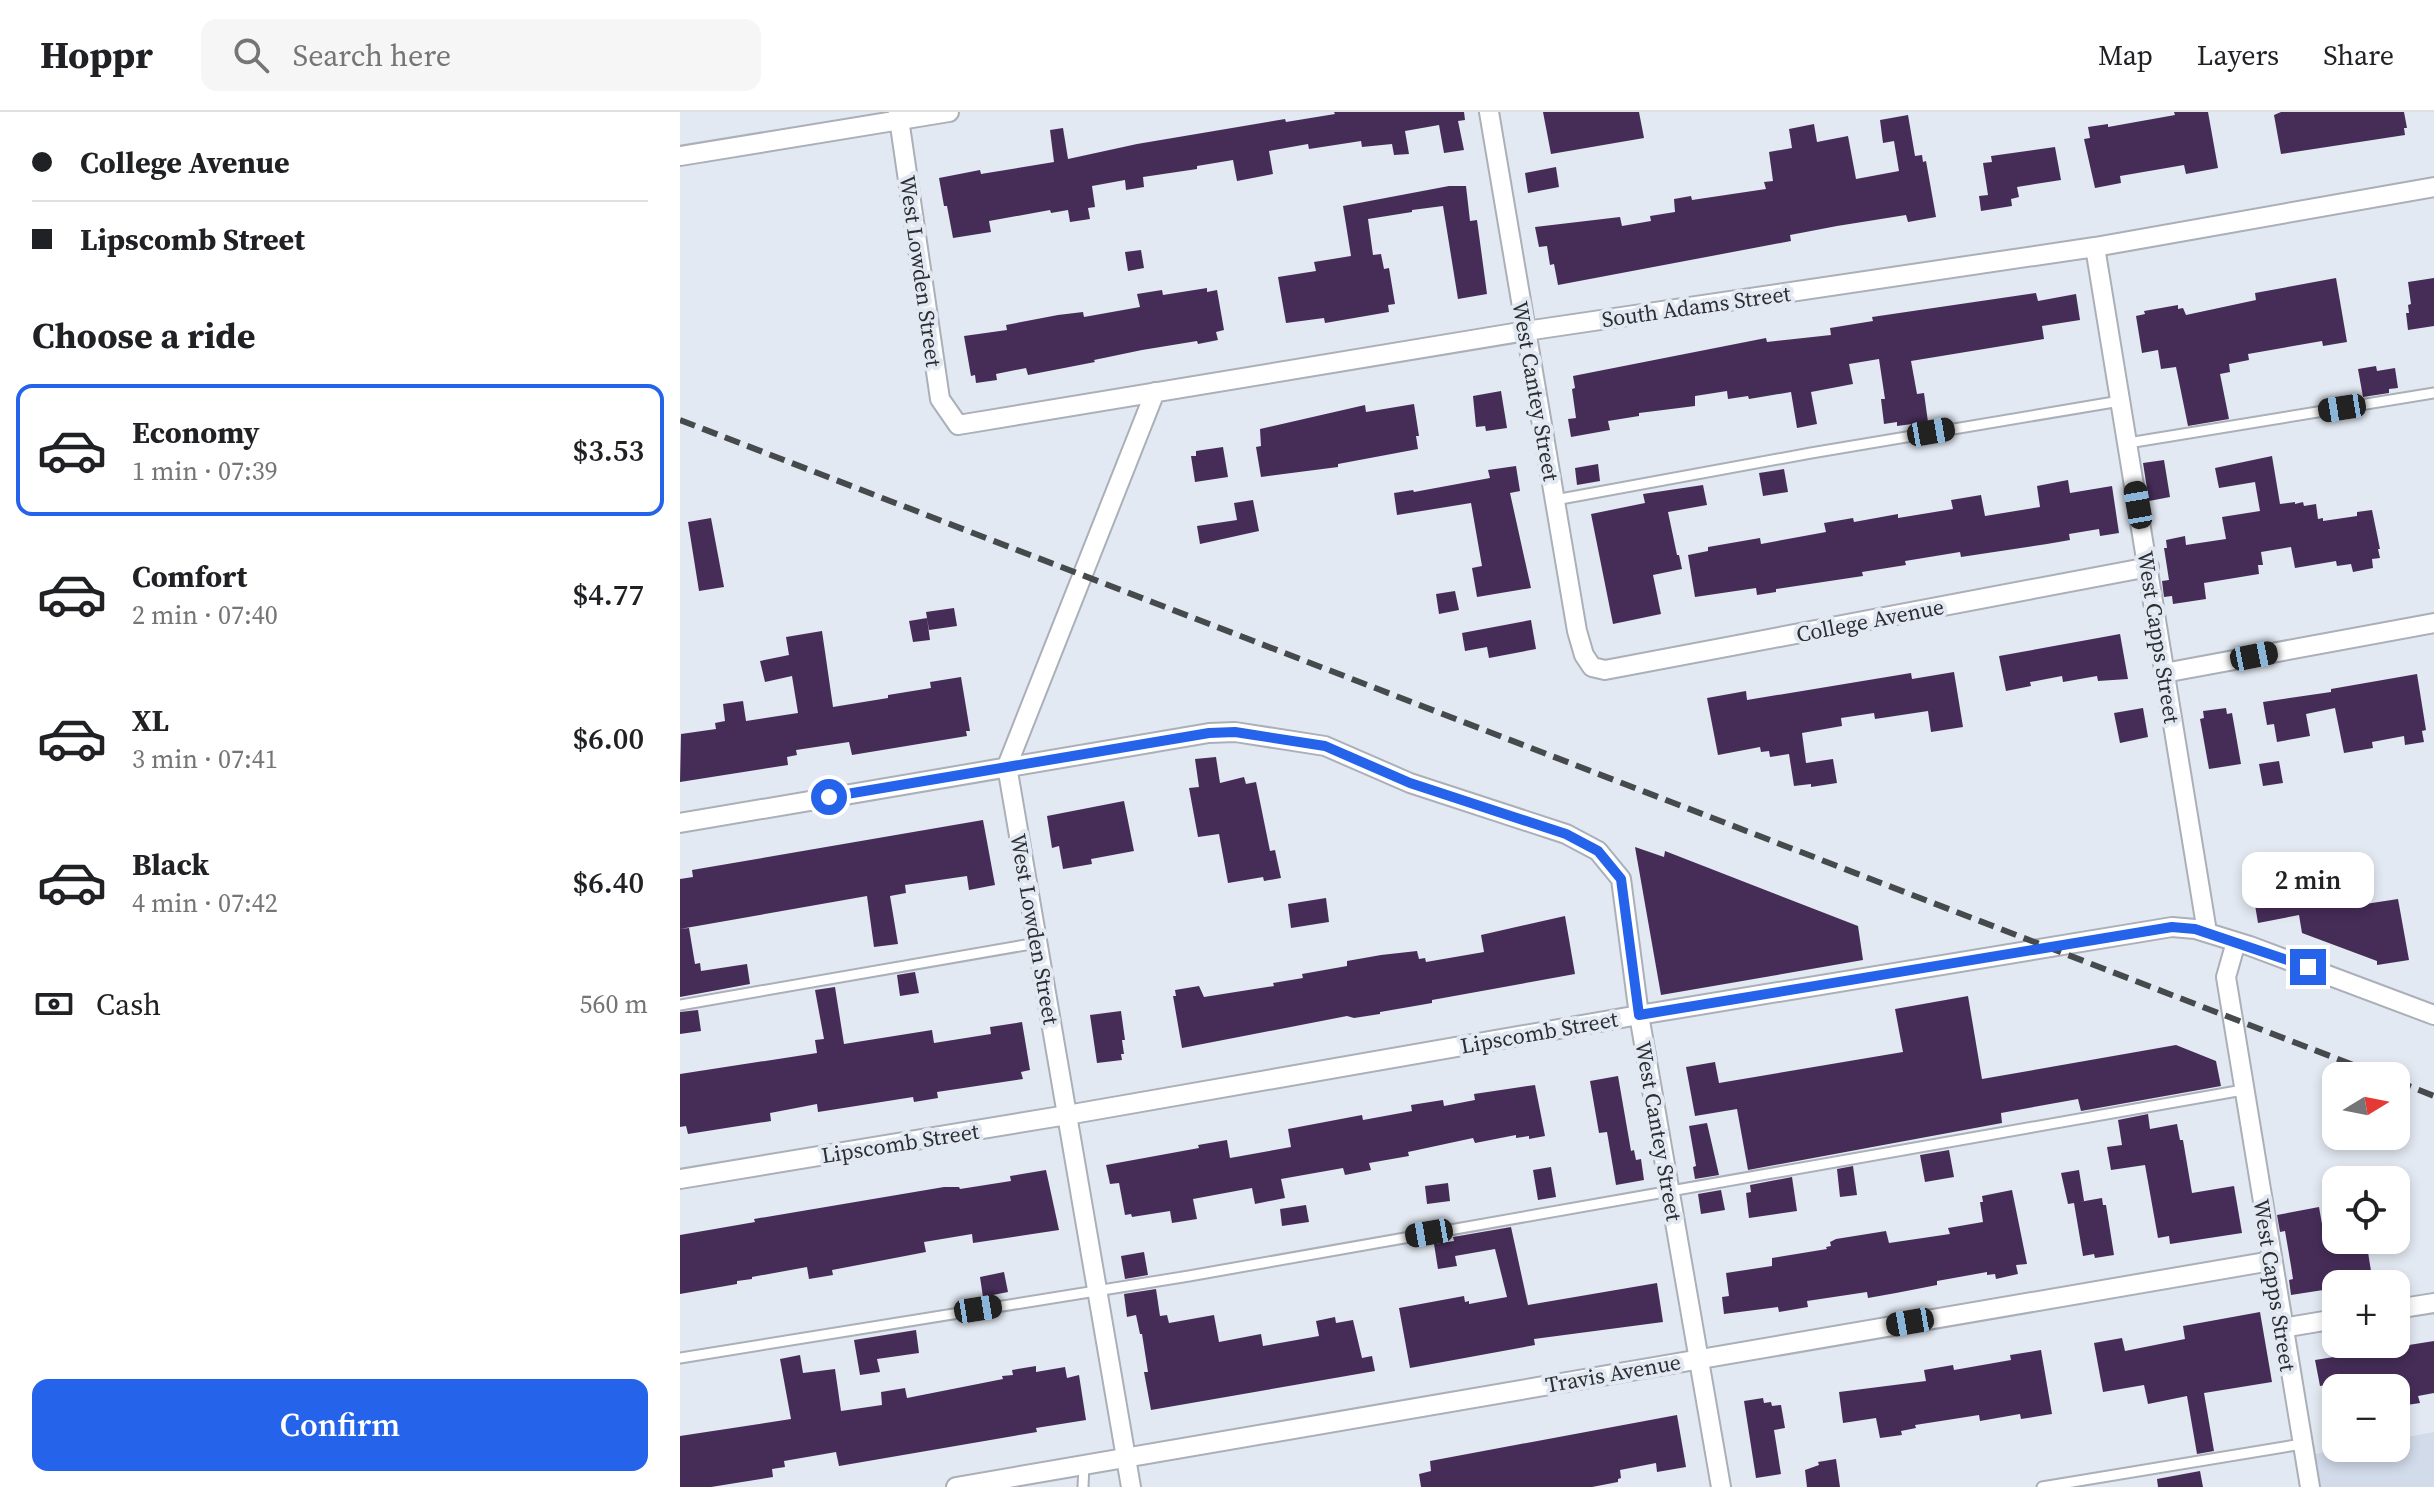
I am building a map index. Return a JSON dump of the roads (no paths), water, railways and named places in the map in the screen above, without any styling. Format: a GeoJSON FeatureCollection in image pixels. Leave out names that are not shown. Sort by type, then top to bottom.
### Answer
{"type":"FeatureCollection","features":[{"type":"Feature","properties":{"kind":"street"},"geometry":{"type":"LineString","coordinates":[[680,156],[899,116],[949,112]]}},
{"type":"Feature","properties":{"kind":"street","name":"West Cantey Street"},"geometry":{"type":"LineString","coordinates":[[1489,112],[1577,631],[1584,655],[1592,667]]}},
{"type":"Feature","properties":{"kind":"street","name":"West Lowden Street"},"geometry":{"type":"LineString","coordinates":[[899,116],[940,399],[958,425]]}},
{"type":"Feature","properties":{"kind":"street","name":"South Adams Street"},"geometry":{"type":"LineString","coordinates":[[958,425],[1526,331],[2095,247],[2434,187]]}},
{"type":"Feature","properties":{"kind":"street","name":"West Capps Street"},"geometry":{"type":"LineString","coordinates":[[2095,247],[2207,932]]}},
{"type":"Feature","properties":{"kind":"street"},"geometry":{"type":"LineString","coordinates":[[680,823],[1007,766],[1155,392]]}},
{"type":"Feature","properties":{"kind":"street","name":"College Avenue"},"geometry":{"type":"LineString","coordinates":[[1592,667],[1605,670],[2149,567]]}},
{"type":"Feature","properties":{"kind":"street"},"geometry":{"type":"LineString","coordinates":[[2164,673],[2434,623]]}},
{"type":"Feature","properties":{"kind":"street","name":"West Cantey Street"},"geometry":{"type":"LineString","coordinates":[[1007,766],[1209,733],[1260,735],[1325,746],[1410,783],[1566,834],[1598,851],[1621,879],[1639,1015],[1721,1487]]}},
{"type":"Feature","properties":{"kind":"street","name":"West Lowden Street"},"geometry":{"type":"LineString","coordinates":[[1007,766],[1131,1487]]}},
{"type":"Feature","properties":{"kind":"street","name":"Lipscomb Street"},"geometry":{"type":"LineString","coordinates":[[680,1179],[2172,927],[2207,932],[2434,1015]]}},
{"type":"Feature","properties":{"kind":"street","name":"West Capps Street"},"geometry":{"type":"LineString","coordinates":[[2236,942],[2226,977],[2310,1487]]}},
{"type":"Feature","properties":{"kind":"street","name":"Travis Avenue"},"geometry":{"type":"LineString","coordinates":[[956,1487],[2271,1261]]}},
{"type":"Feature","properties":{"kind":"street"},"geometry":{"type":"LineString","coordinates":[[2410,1307],[2434,1303]]}},
{"type":"Feature","properties":{"kind":"street"},"geometry":{"type":"LineString","coordinates":[[2282,1328],[2322,1321]]}},
{"type":"Feature","properties":{"kind":"lane"},"geometry":{"type":"LineString","coordinates":[[2128,443],[2434,393]]}},
{"type":"Feature","properties":{"kind":"lane"},"geometry":{"type":"LineString","coordinates":[[1555,500],[2120,401]]}},
{"type":"Feature","properties":{"kind":"lane"},"geometry":{"type":"LineString","coordinates":[[680,1005],[1037,943]]}},
{"type":"Feature","properties":{"kind":"lane"},"geometry":{"type":"LineString","coordinates":[[680,1358],[1097,1290],[1669,1190],[1728,1183],[2243,1090]]}},
{"type":"Feature","properties":{"kind":"lane"},"geometry":{"type":"LineString","coordinates":[[2042,1487],[2302,1444]]}},
{"type":"Feature","properties":{"kind":"lane"},"geometry":{"type":"LineString","coordinates":[[1083,1487],[1084,1464]]}},
{"type":"Feature","properties":{"kind":"railway"},"geometry":{"type":"LineString","coordinates":[[680,420],[2346,1062]]}},
{"type":"Feature","properties":{"kind":"railway"},"geometry":{"type":"LineString","coordinates":[[2410,1087],[2434,1096]]}}]}
